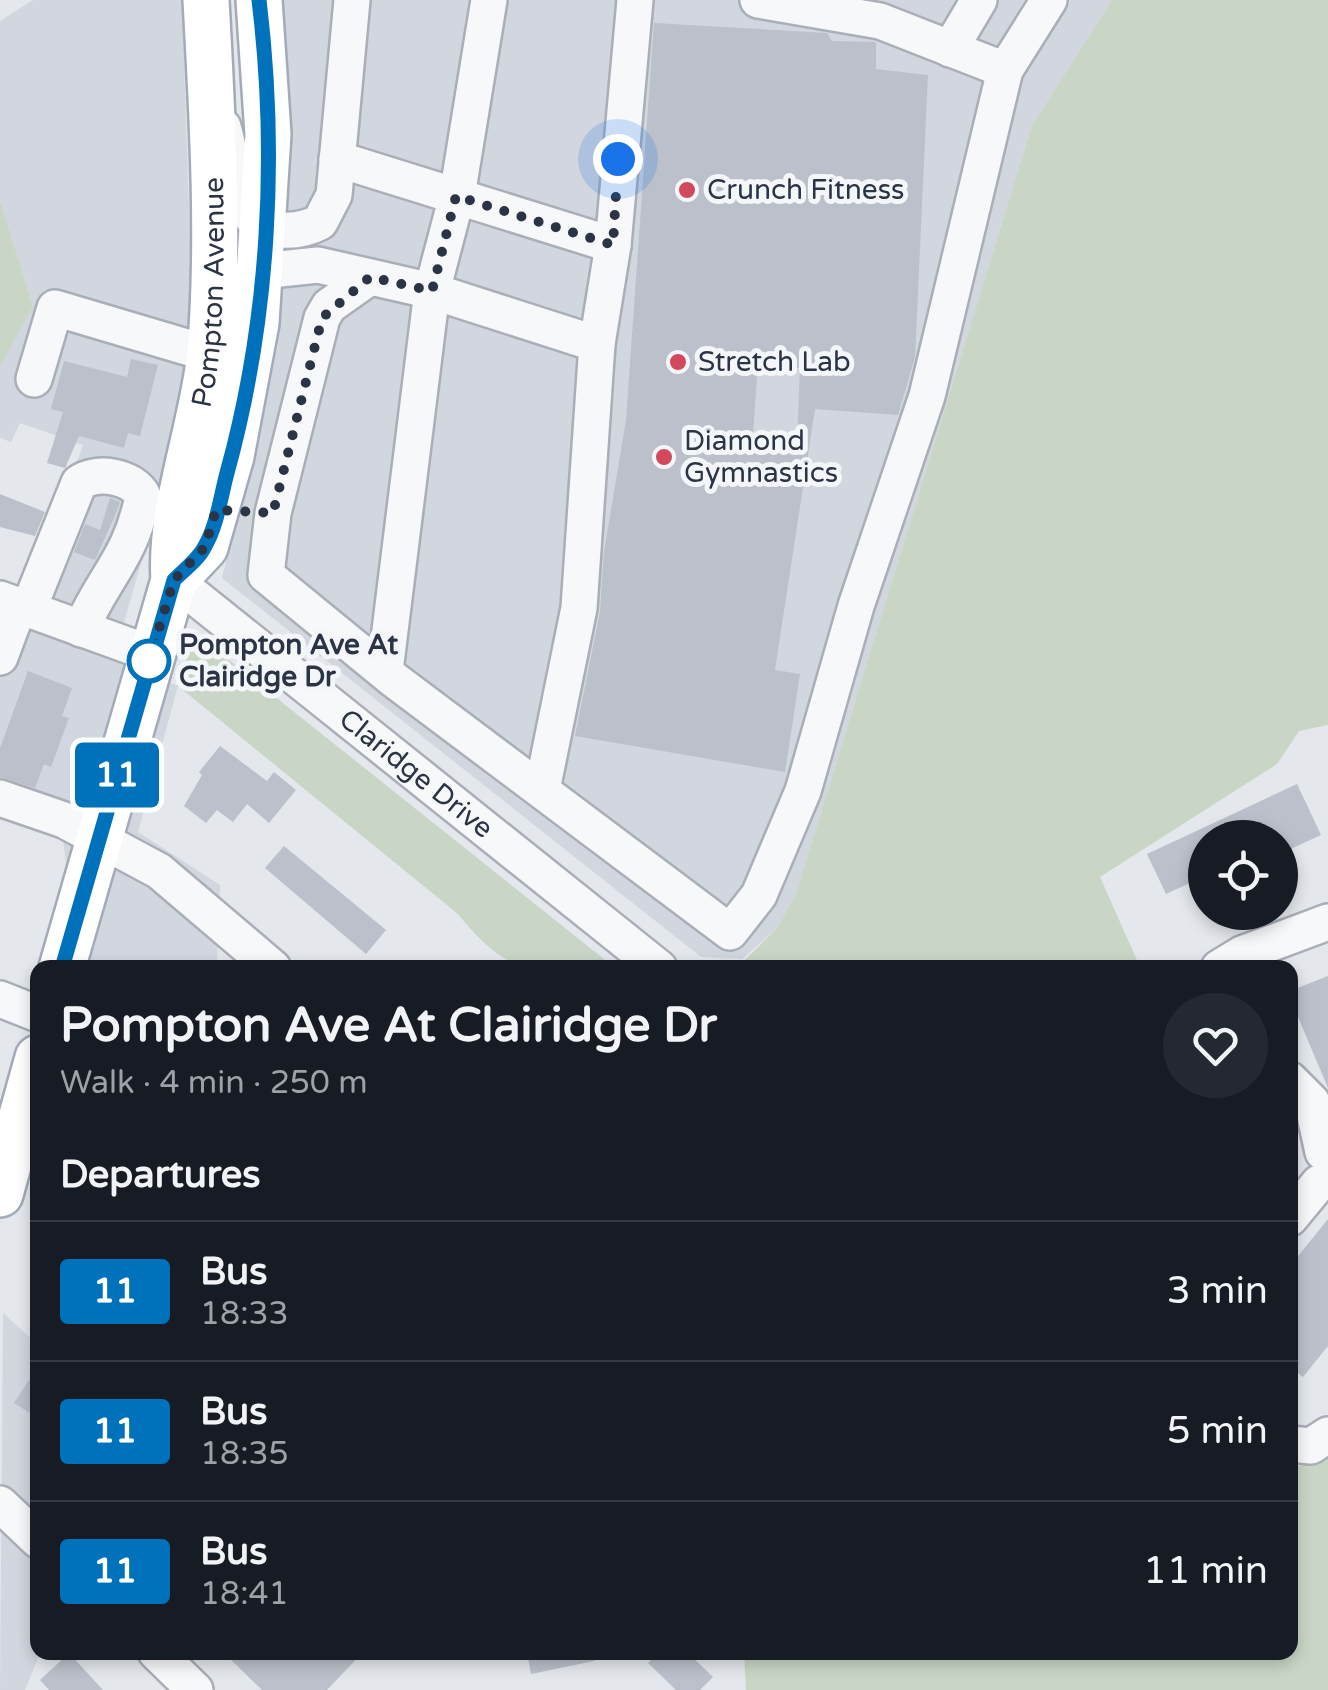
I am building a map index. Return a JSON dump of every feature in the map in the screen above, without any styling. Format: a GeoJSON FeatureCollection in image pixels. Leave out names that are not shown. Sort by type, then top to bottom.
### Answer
{"type":"FeatureCollection","features":[{"type":"Feature","properties":{"kind":"main road","name":"Pompton Avenue"},"geometry":{"type":"LineString","coordinates":[[64,960],[174,580],[171,539],[196,443],[210,354],[206,0]]}},
{"type":"Feature","properties":{"kind":"main road","name":"Pompton Avenue"},"geometry":{"type":"LineString","coordinates":[[174,580],[205,547],[248,380],[262,250],[268,134],[259,0]]}},
{"type":"Feature","properties":{"kind":"main road"},"geometry":{"type":"LineString","coordinates":[[0,1194],[30,1087]]}},
{"type":"Feature","properties":{"kind":"street"},"geometry":{"type":"LineString","coordinates":[[212,300],[262,250],[320,222],[334,195],[352,0]]}},
{"type":"Feature","properties":{"kind":"street"},"geometry":{"type":"LineString","coordinates":[[385,672],[432,291],[456,196],[489,0]]}},
{"type":"Feature","properties":{"kind":"street"},"geometry":{"type":"LineString","coordinates":[[542,790],[579,608],[597,344],[613,245],[635,0]]}},
{"type":"Feature","properties":{"kind":"street"},"geometry":{"type":"LineString","coordinates":[[758,0],[880,22],[1005,70]]}},
{"type":"Feature","properties":{"kind":"street"},"geometry":{"type":"LineString","coordinates":[[950,49],[979,0]]}},
{"type":"Feature","properties":{"kind":"street"},"geometry":{"type":"LineString","coordinates":[[370,277],[322,318],[273,513],[264,567],[272,584],[730,932],[759,896],[803,791],[856,606],[927,396],[1005,70],[1049,0]]}},
{"type":"Feature","properties":{"kind":"street"},"geometry":{"type":"LineString","coordinates":[[208,85],[233,158],[245,214],[262,250],[432,291],[597,344]]}},
{"type":"Feature","properties":{"kind":"street"},"geometry":{"type":"LineString","coordinates":[[338,159],[613,245]]}},
{"type":"Feature","properties":{"kind":"street"},"geometry":{"type":"LineString","coordinates":[[34,379],[56,308],[210,354]]}},
{"type":"Feature","properties":{"kind":"street"},"geometry":{"type":"LineString","coordinates":[[0,657],[16,605],[78,483],[96,475],[129,482],[143,496],[130,548],[94,599],[81,629]]}},
{"type":"Feature","properties":{"kind":"street"},"geometry":{"type":"LineString","coordinates":[[216,510],[273,513]]}},
{"type":"Feature","properties":{"kind":"street","name":"Claridge Drive"},"geometry":{"type":"LineString","coordinates":[[174,580],[650,960]]}},
{"type":"Feature","properties":{"kind":"street"},"geometry":{"type":"LineString","coordinates":[[16,605],[152,654]]}},
{"type":"Feature","properties":{"kind":"street"},"geometry":{"type":"LineString","coordinates":[[0,798],[64,820],[159,871],[265,960]]}},
{"type":"Feature","properties":{"kind":"street"},"geometry":{"type":"LineString","coordinates":[[1232,960],[1328,922]]}},
{"type":"Feature","properties":{"kind":"street"},"geometry":{"type":"LineString","coordinates":[[0,999],[30,1011]]}},
{"type":"Feature","properties":{"kind":"street"},"geometry":{"type":"LineString","coordinates":[[1298,1088],[1312,1102],[1321,1168],[1307,1203],[1298,1211]]}},
{"type":"Feature","properties":{"kind":"street"},"geometry":{"type":"LineString","coordinates":[[1298,1445],[1312,1446],[1328,1436]]}},
{"type":"Feature","properties":{"kind":"street"},"geometry":{"type":"LineString","coordinates":[[0,1504],[30,1532]]}},
{"type":"Feature","properties":{"kind":"street"},"geometry":{"type":"LineString","coordinates":[[164,1660],[196,1690]]}},
{"type":"Feature","properties":{"kind":"shaded area"},"geometry":{"type":"Polygon","coordinates":[[[33,0],[182,0],[191,266],[188,364],[168,470],[113,660],[178,686],[138,832],[220,885],[217,960],[79,960],[62,832],[0,806],[0,598],[33,584],[83,445],[20,423],[11,442],[0,438],[0,367],[33,307],[0,200],[0,21],[33,0]]]}},
{"type":"Feature","properties":{"kind":"shaded area"},"geometry":{"type":"Polygon","coordinates":[[[280,0],[1112,0],[1032,125],[796,894],[777,928],[742,959],[701,957],[222,578],[268,391],[283,245],[290,112],[280,0]]]}},
{"type":"Feature","properties":{"kind":"shaded area"},"geometry":{"type":"Polygon","coordinates":[[[3,1313],[30,1338],[30,1660],[37,1660],[25,1690],[0,1690],[3,1313]]]}},
{"type":"Feature","properties":{"kind":"green space"},"geometry":{"type":"Polygon","coordinates":[[[1112,0],[1328,0],[1328,725],[1299,731],[1277,764],[1100,877],[1137,960],[745,960],[777,928],[796,894],[1032,125],[1112,0]]]}},
{"type":"Feature","properties":{"kind":"green space"},"geometry":{"type":"Polygon","coordinates":[[[0,200],[33,307],[0,367],[0,200]]]}},
{"type":"Feature","properties":{"kind":"green space"},"geometry":{"type":"Polygon","coordinates":[[[201,645],[214,648],[605,960],[509,960],[495,952],[458,914],[178,686],[190,650],[201,645]]]}},
{"type":"Feature","properties":{"kind":"green space"},"geometry":{"type":"Polygon","coordinates":[[[1328,1456],[1328,1690],[746,1690],[744,1660],[1298,1660],[1298,1466],[1316,1464],[1328,1456]]]}},
{"type":"Feature","properties":{"kind":"building"},"geometry":{"type":"Polygon","coordinates":[[[654,23],[827,33],[832,41],[876,42],[876,69],[928,75],[915,357],[898,415],[815,409],[775,670],[800,674],[785,772],[575,736],[600,612],[604,552],[626,420],[654,23]],[[758,363],[753,434],[797,441],[800,368],[758,363]]]}},
{"type":"Feature","properties":{"kind":"building"},"geometry":{"type":"Polygon","coordinates":[[[131,359],[158,365],[140,436],[128,433],[124,448],[79,436],[65,468],[47,463],[63,412],[51,409],[64,361],[127,377],[131,359]]]}},
{"type":"Feature","properties":{"kind":"building"},"geometry":{"type":"Polygon","coordinates":[[[0,494],[45,512],[35,536],[0,527],[0,494]]]}},
{"type":"Feature","properties":{"kind":"building"},"geometry":{"type":"Polygon","coordinates":[[[110,498],[120,502],[95,560],[74,552],[85,524],[100,530],[110,498]]]}},
{"type":"Feature","properties":{"kind":"building"},"geometry":{"type":"Polygon","coordinates":[[[28,671],[72,688],[62,716],[69,718],[51,767],[44,764],[35,788],[0,777],[0,748],[28,671]]]}},
{"type":"Feature","properties":{"kind":"building"},"geometry":{"type":"Polygon","coordinates":[[[220,746],[267,781],[274,772],[296,790],[269,823],[247,804],[233,822],[217,810],[206,823],[184,806],[202,775],[199,772],[220,746]]]}},
{"type":"Feature","properties":{"kind":"building"},"geometry":{"type":"Polygon","coordinates":[[[1297,784],[1321,835],[1298,846],[1298,820],[1220,820],[1297,784]]]}},
{"type":"Feature","properties":{"kind":"building"},"geometry":{"type":"Polygon","coordinates":[[[1188,835],[1188,884],[1166,894],[1147,854],[1188,835]]]}},
{"type":"Feature","properties":{"kind":"building"},"geometry":{"type":"Polygon","coordinates":[[[284,846],[386,930],[366,954],[265,868],[284,846]]]}},
{"type":"Feature","properties":{"kind":"building"},"geometry":{"type":"Polygon","coordinates":[[[1328,976],[1328,1088],[1298,1017],[1298,988],[1328,976]]]}},
{"type":"Feature","properties":{"kind":"building"},"geometry":{"type":"Polygon","coordinates":[[[1328,1219],[1328,1346],[1303,1377],[1298,1373],[1298,1256],[1328,1219]]]}},
{"type":"Feature","properties":{"kind":"building"},"geometry":{"type":"Polygon","coordinates":[[[30,1378],[30,1413],[14,1403],[30,1378]]]}},
{"type":"Feature","properties":{"kind":"building"},"geometry":{"type":"Polygon","coordinates":[[[61,1660],[75,1660],[103,1690],[49,1690],[40,1680],[61,1660]]]}},
{"type":"Feature","properties":{"kind":"building"},"geometry":{"type":"Polygon","coordinates":[[[231,1660],[355,1660],[327,1690],[262,1690],[231,1660]]]}},
{"type":"Feature","properties":{"kind":"building"},"geometry":{"type":"Polygon","coordinates":[[[528,1660],[594,1660],[594,1661],[531,1674],[528,1660]]]}},
{"type":"Feature","properties":{"kind":"building"},"geometry":{"type":"Polygon","coordinates":[[[695,1660],[713,1677],[700,1690],[676,1690],[648,1663],[695,1660]]]}},
{"type":"Feature","properties":{"kind":"bus line","name":"11"},"geometry":{"type":"LineString","coordinates":[[64,960],[174,580],[205,547],[232,456],[248,380],[268,180],[268,88],[259,0]]}},
{"type":"Feature","properties":{"kind":"place","name":"Crunch Fitness"},"geometry":{"type":"Point","coordinates":[687,190]}},
{"type":"Feature","properties":{"kind":"place","name":"Stretch Lab"},"geometry":{"type":"Point","coordinates":[678,362]}},
{"type":"Feature","properties":{"kind":"place","name":"Diamond Gymnastics"},"geometry":{"type":"Point","coordinates":[664,457]}},
{"type":"Feature","properties":{"kind":"place","name":"Pompton Ave At Clairidge Dr"},"geometry":{"type":"Point","coordinates":[149,661]}},
{"type":"Feature","properties":{"kind":"route"},"geometry":{"type":"LineString","coordinates":[[149,661],[174,580],[205,547],[216,510],[273,513],[322,318],[330,306],[370,277],[432,291],[456,196],[613,245],[618,159]]}}]}
